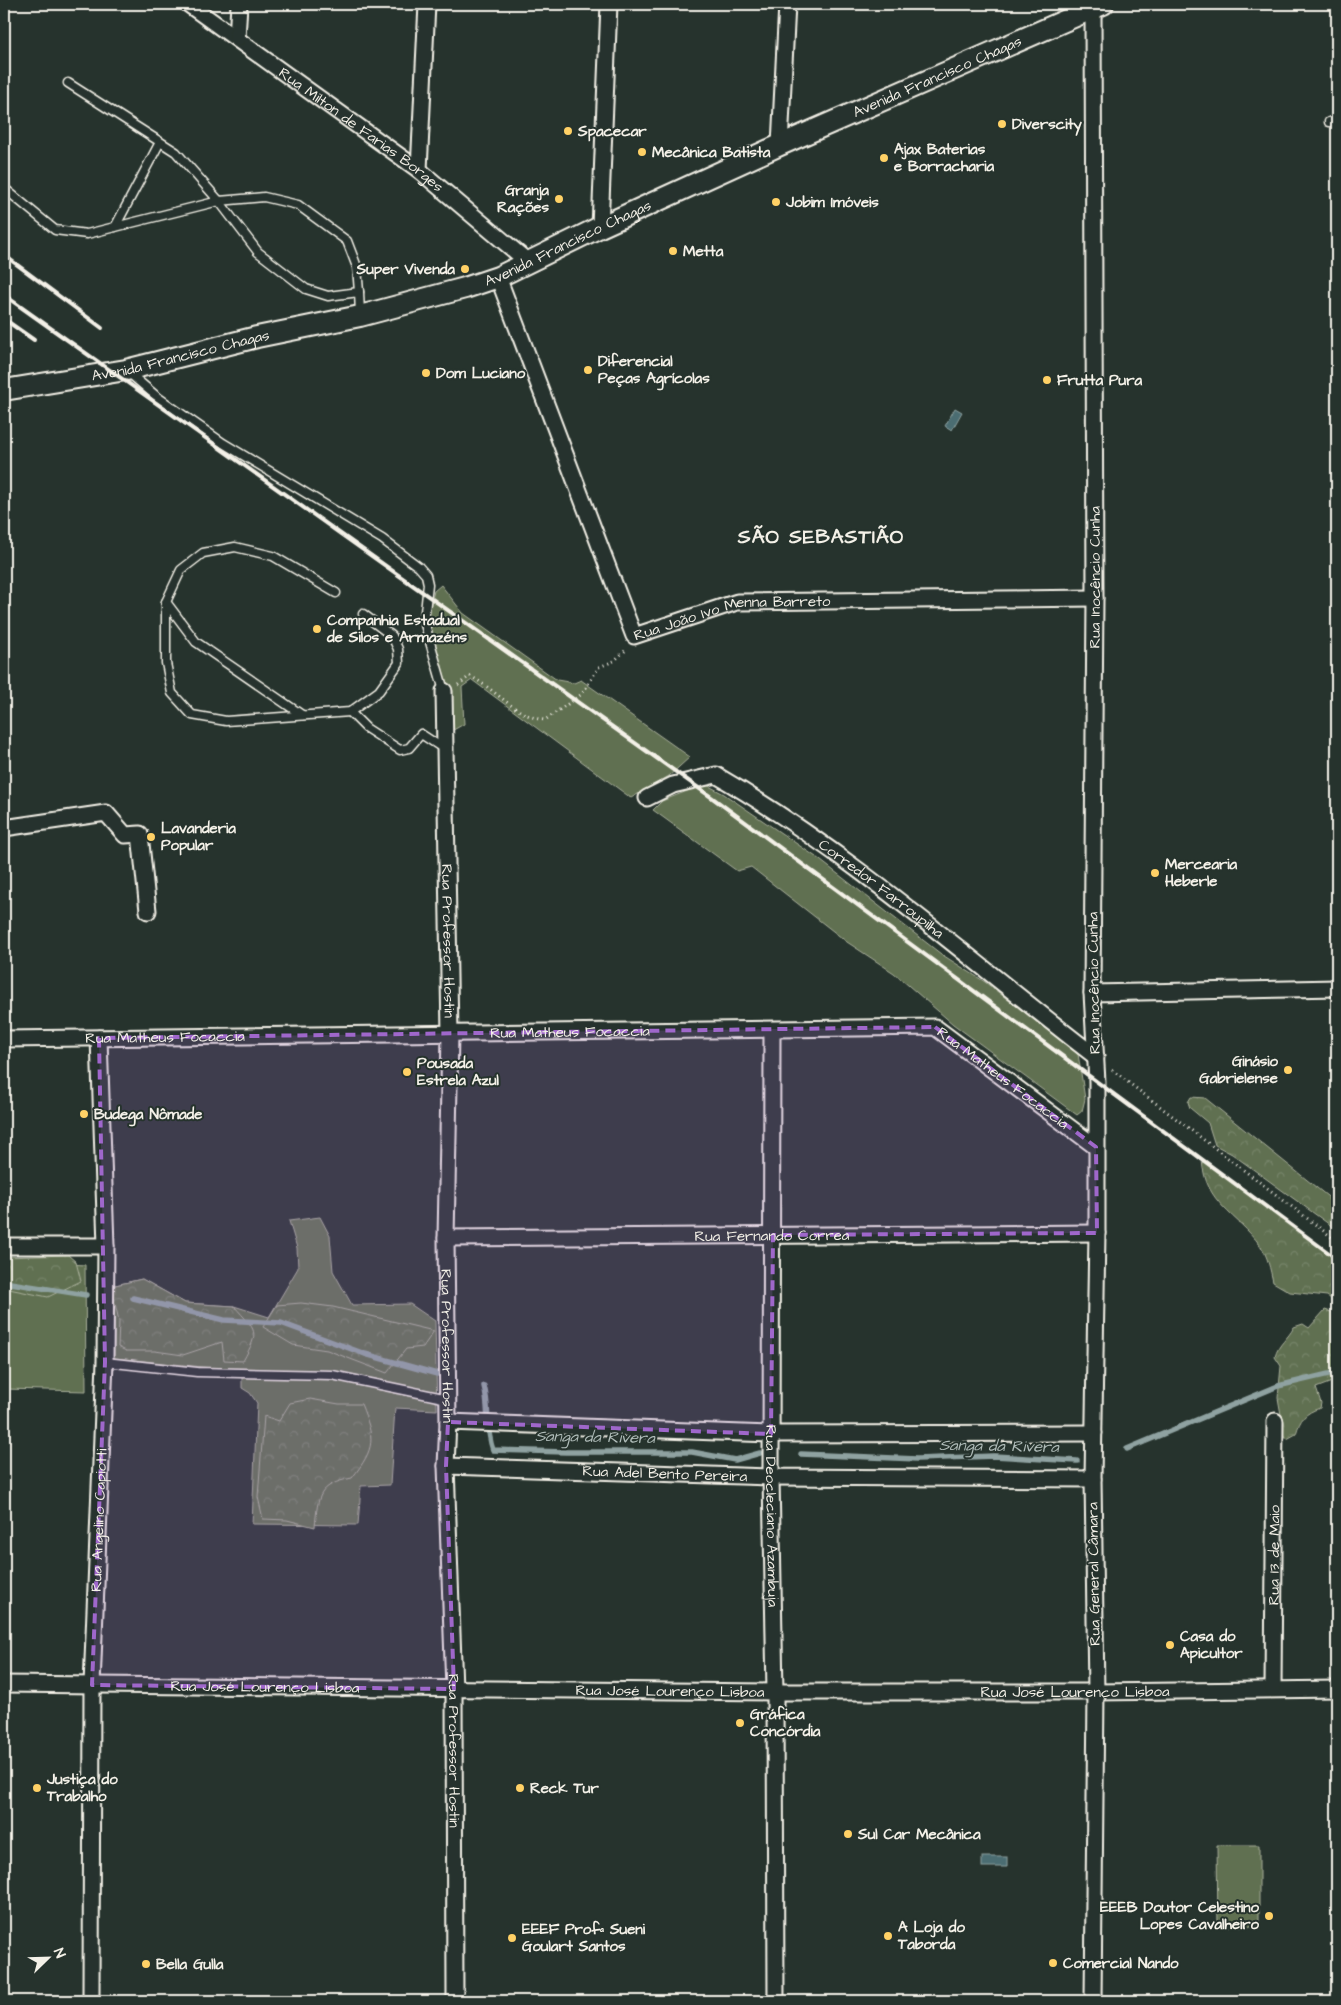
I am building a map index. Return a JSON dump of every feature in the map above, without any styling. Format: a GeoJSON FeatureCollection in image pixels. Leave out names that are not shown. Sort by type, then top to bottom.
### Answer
{"type":"FeatureCollection","features":[{"type":"Feature","properties":{"kind":"main road","name":"Avenida Francisco Chagas"},"geometry":{"type":"LineString","coordinates":[[4,390],[126,370],[257,337],[360,316],[465,288],[498,277],[600,227],[780,145],[1098,6]]}},
{"type":"Feature","properties":{"kind":"street","name":"Rua Milton de Farias Borges"},"geometry":{"type":"LineString","coordinates":[[188,4],[419,170],[528,262]]}},
{"type":"Feature","properties":{"kind":"street"},"geometry":{"type":"LineString","coordinates":[[237,40],[239,4]]}},
{"type":"Feature","properties":{"kind":"street"},"geometry":{"type":"LineString","coordinates":[[419,170],[427,4]]}},
{"type":"Feature","properties":{"kind":"street"},"geometry":{"type":"LineString","coordinates":[[600,227],[609,4]]}},
{"type":"Feature","properties":{"kind":"street"},"geometry":{"type":"LineString","coordinates":[[780,145],[787,4]]}},
{"type":"Feature","properties":{"kind":"street","name":"Rua Inocêncio Cunha"},"geometry":{"type":"LineString","coordinates":[[1096,1147],[1096,1057],[1092,993],[1098,6]]}},
{"type":"Feature","properties":{"kind":"street","name":"Rua João Ivo Menna Barreto"},"geometry":{"type":"LineString","coordinates":[[498,277],[634,636],[737,602],[1095,598]]}},
{"type":"Feature","properties":{"kind":"street","name":"Rua Professor Hostin"},"geometry":{"type":"LineString","coordinates":[[444,691],[450,1034],[446,1238],[448,1399],[446,1466],[454,1689],[455,2001]]}},
{"type":"Feature","properties":{"kind":"street","name":"Corredor Farroupilha"},"geometry":{"type":"LineString","coordinates":[[647,798],[673,785],[716,774],[754,797],[880,887],[1096,1057]]}},
{"type":"Feature","properties":{"kind":"street"},"geometry":{"type":"LineString","coordinates":[[4,828],[106,813],[125,835],[140,834],[148,911]]}},
{"type":"Feature","properties":{"kind":"street"},"geometry":{"type":"LineString","coordinates":[[1092,993],[1337,988]]}},
{"type":"Feature","properties":{"kind":"street","name":"Rua Matheus Focaccia"},"geometry":{"type":"LineString","coordinates":[[4,1038],[935,1027],[1096,1147]]}},
{"type":"Feature","properties":{"kind":"street","name":"Rua Deocleciano Azambuja"},"geometry":{"type":"LineString","coordinates":[[772,1030],[771,1477],[775,1692],[776,2001]]}},
{"type":"Feature","properties":{"kind":"street","name":"Rua Angelino Capiotti"},"geometry":{"type":"LineString","coordinates":[[91,2001],[92,1684],[105,1362],[106,1246],[99,1038]]}},
{"type":"Feature","properties":{"kind":"street","name":"Rua General Câmara"},"geometry":{"type":"LineString","coordinates":[[1093,2001],[1096,1692],[1093,1480],[1097,1233],[1096,1147]]}},
{"type":"Feature","properties":{"kind":"street","name":"Rua Fernando Correa"},"geometry":{"type":"LineString","coordinates":[[446,1238],[1097,1233]]}},
{"type":"Feature","properties":{"kind":"street"},"geometry":{"type":"LineString","coordinates":[[4,1246],[106,1246]]}},
{"type":"Feature","properties":{"kind":"street","name":"Rua 13 de Maio"},"geometry":{"type":"LineString","coordinates":[[1274,1689],[1275,1421]]}},
{"type":"Feature","properties":{"kind":"street"},"geometry":{"type":"LineString","coordinates":[[448,1422],[771,1434],[1094,1433]]}},
{"type":"Feature","properties":{"kind":"street","name":"Rua Adel Bento Pereira"},"geometry":{"type":"LineString","coordinates":[[446,1466],[771,1477],[1093,1480]]}},
{"type":"Feature","properties":{"kind":"street","name":"Rua José Lourenço Lisboa"},"geometry":{"type":"LineString","coordinates":[[4,1684],[775,1692],[1096,1692],[1337,1689]]}},
{"type":"Feature","properties":{"kind":"lane"},"geometry":{"type":"LineString","coordinates":[[68,83],[176,152],[219,201],[258,252],[306,289],[328,296],[359,292]]}},
{"type":"Feature","properties":{"kind":"lane"},"geometry":{"type":"LineString","coordinates":[[115,227],[160,142]]}},
{"type":"Feature","properties":{"kind":"lane"},"geometry":{"type":"LineString","coordinates":[[4,188],[55,230],[87,234],[219,201],[264,197],[298,205],[347,241],[358,268],[360,316]]}},
{"type":"Feature","properties":{"kind":"lane"},"geometry":{"type":"LineString","coordinates":[[126,370],[156,396],[223,443],[382,539],[419,567],[426,575],[428,584],[424,621],[444,691]]}},
{"type":"Feature","properties":{"kind":"lane"},"geometry":{"type":"LineString","coordinates":[[336,593],[273,556],[235,547],[203,553],[181,570],[166,602],[166,663],[172,693],[192,714],[226,721],[350,712],[379,691],[398,663],[398,649],[392,636],[363,614]]}},
{"type":"Feature","properties":{"kind":"lane"},"geometry":{"type":"LineString","coordinates":[[166,602],[196,642],[302,715]]}},
{"type":"Feature","properties":{"kind":"lane"},"geometry":{"type":"LineString","coordinates":[[350,712],[366,728],[400,750],[409,748],[421,734],[446,750]]}},
{"type":"Feature","properties":{"kind":"lane"},"geometry":{"type":"LineString","coordinates":[[105,1362],[159,1370],[332,1375],[448,1399]]}},
{"type":"Feature","properties":{"kind":"path"},"geometry":{"type":"LineString","coordinates":[[444,691],[470,676],[488,686],[513,707],[532,718],[545,720],[582,694],[599,667],[614,661],[628,648],[634,636]]}},
{"type":"Feature","properties":{"kind":"path"},"geometry":{"type":"LineString","coordinates":[[1096,1057],[1337,1242]]}},
{"type":"Feature","properties":{"kind":"highlighted area"},"geometry":{"type":"Polygon","coordinates":[[[935,1027],[1096,1147],[1097,1233],[773,1235],[771,1434],[448,1422],[446,1466],[454,1689],[92,1685],[105,1362],[99,1038],[935,1027]]]}},
{"type":"Feature","properties":{"kind":"green space"},"geometry":{"type":"Polygon","coordinates":[[[441,585],[463,613],[557,680],[574,683],[581,680],[690,757],[669,776],[631,798],[472,680],[462,687],[464,724],[448,733],[448,688],[427,619],[434,591],[441,585]]]}},
{"type":"Feature","properties":{"kind":"green space"},"geometry":{"type":"Polygon","coordinates":[[[705,784],[724,794],[816,857],[941,954],[985,982],[1078,1054],[1085,1099],[1082,1111],[1077,1115],[953,1024],[894,973],[847,942],[751,867],[737,871],[653,810],[662,801],[705,784]]]}},
{"type":"Feature","properties":{"kind":"green space"},"geometry":{"type":"Polygon","coordinates":[[[1191,1097],[1205,1098],[1337,1204],[1337,1230],[1232,1154],[1215,1145],[1208,1123],[1190,1108],[1188,1102],[1191,1097]]]}},
{"type":"Feature","properties":{"kind":"green space"},"geometry":{"type":"Polygon","coordinates":[[[1202,1160],[1337,1258],[1337,1303],[1327,1296],[1290,1292],[1273,1282],[1263,1249],[1216,1198],[1204,1175],[1202,1160]]]}},
{"type":"Feature","properties":{"kind":"green space"},"geometry":{"type":"Polygon","coordinates":[[[320,1217],[330,1236],[333,1271],[352,1305],[410,1304],[435,1321],[437,1410],[395,1408],[390,1485],[361,1486],[358,1525],[252,1524],[257,1403],[250,1393],[242,1388],[242,1371],[105,1357],[111,1286],[142,1279],[185,1303],[234,1306],[269,1317],[298,1268],[297,1248],[289,1221],[320,1217]]]}},
{"type":"Feature","properties":{"kind":"green space"},"geometry":{"type":"Polygon","coordinates":[[[68,1255],[76,1262],[81,1281],[48,1297],[4,1288],[4,1257],[68,1255]]]}},
{"type":"Feature","properties":{"kind":"green space"},"geometry":{"type":"Polygon","coordinates":[[[4,1260],[85,1265],[86,1391],[4,1389],[4,1260]]]}},
{"type":"Feature","properties":{"kind":"green space"},"geometry":{"type":"Polygon","coordinates":[[[142,1279],[185,1303],[234,1306],[254,1332],[252,1343],[243,1361],[224,1360],[222,1342],[183,1355],[155,1351],[126,1351],[118,1347],[119,1321],[111,1286],[142,1279]]]}},
{"type":"Feature","properties":{"kind":"green space"},"geometry":{"type":"Polygon","coordinates":[[[301,1303],[333,1307],[434,1331],[423,1347],[406,1349],[387,1373],[327,1350],[293,1345],[263,1327],[277,1305],[301,1303]]]}},
{"type":"Feature","properties":{"kind":"green space"},"geometry":{"type":"Polygon","coordinates":[[[1325,1310],[1337,1314],[1337,1380],[1316,1388],[1321,1403],[1320,1408],[1304,1417],[1299,1424],[1296,1434],[1287,1439],[1280,1431],[1282,1420],[1278,1398],[1281,1366],[1275,1357],[1278,1349],[1294,1327],[1303,1324],[1309,1328],[1325,1310]]]}},
{"type":"Feature","properties":{"kind":"green space"},"geometry":{"type":"Polygon","coordinates":[[[310,1399],[339,1404],[361,1404],[371,1435],[366,1458],[352,1478],[332,1484],[322,1493],[317,1507],[315,1527],[287,1520],[263,1519],[258,1497],[264,1416],[279,1421],[290,1403],[310,1399]]]}},
{"type":"Feature","properties":{"kind":"green space"},"geometry":{"type":"Polygon","coordinates":[[[1217,1845],[1259,1845],[1259,1926],[1218,1926],[1217,1845]]]}},
{"type":"Feature","properties":{"kind":"water"},"geometry":{"type":"Polygon","coordinates":[[[955,408],[962,412],[952,430],[945,426],[955,408]]]}},
{"type":"Feature","properties":{"kind":"water"},"geometry":{"type":"Polygon","coordinates":[[[982,1857],[1007,1857],[1007,1867],[982,1867],[982,1857]]]}},
{"type":"Feature","properties":{"kind":"waterway","name":"Sanga da Rivera"},"geometry":{"type":"LineString","coordinates":[[4,1282],[86,1295]]}},
{"type":"Feature","properties":{"kind":"waterway","name":"Sanga da Rivera"},"geometry":{"type":"LineString","coordinates":[[133,1298],[224,1320],[281,1323],[365,1354],[437,1374]]}},
{"type":"Feature","properties":{"kind":"waterway","name":"Sanga da Rivera"},"geometry":{"type":"LineString","coordinates":[[1127,1449],[1278,1386],[1337,1372]]}},
{"type":"Feature","properties":{"kind":"waterway","name":"Sanga da Rivera"},"geometry":{"type":"LineString","coordinates":[[484,1386],[489,1434],[493,1450],[692,1452],[735,1460],[760,1453]]}},
{"type":"Feature","properties":{"kind":"waterway","name":"Sanga da Rivera"},"geometry":{"type":"LineString","coordinates":[[801,1454],[917,1459],[994,1456],[1077,1461]]}},
{"type":"Feature","properties":{"kind":"railway"},"geometry":{"type":"LineString","coordinates":[[4,255],[102,328]]}},
{"type":"Feature","properties":{"kind":"railway"},"geometry":{"type":"LineString","coordinates":[[4,295],[714,799],[1337,1259]]}},
{"type":"Feature","properties":{"kind":"railway"},"geometry":{"type":"LineString","coordinates":[[4,319],[34,340]]}},
{"type":"Feature","properties":{"kind":"place","name":"Diverscity"},"geometry":{"type":"Point","coordinates":[1002,124]}},
{"type":"Feature","properties":{"kind":"place","name":"Spacecar"},"geometry":{"type":"Point","coordinates":[568,131]}},
{"type":"Feature","properties":{"kind":"place","name":"Mecânica Batista"},"geometry":{"type":"Point","coordinates":[642,152]}},
{"type":"Feature","properties":{"kind":"place","name":"Ajax Baterias e Borracharia"},"geometry":{"type":"Point","coordinates":[884,158]}},
{"type":"Feature","properties":{"kind":"place","name":"Granja Rações"},"geometry":{"type":"Point","coordinates":[559,199]}},
{"type":"Feature","properties":{"kind":"place","name":"Jobim Imóveis"},"geometry":{"type":"Point","coordinates":[776,202]}},
{"type":"Feature","properties":{"kind":"place","name":"Metta"},"geometry":{"type":"Point","coordinates":[673,251]}},
{"type":"Feature","properties":{"kind":"place","name":"Super Vivenda"},"geometry":{"type":"Point","coordinates":[465,269]}},
{"type":"Feature","properties":{"kind":"place","name":"Diferencial Peças Agrícolas"},"geometry":{"type":"Point","coordinates":[588,370]}},
{"type":"Feature","properties":{"kind":"place","name":"Dom Luciano"},"geometry":{"type":"Point","coordinates":[426,373]}},
{"type":"Feature","properties":{"kind":"place","name":"Frutta Pura"},"geometry":{"type":"Point","coordinates":[1047,380]}},
{"type":"Feature","properties":{"kind":"place","name":"Companhia Estadual de Silos e Armazéns"},"geometry":{"type":"Point","coordinates":[317,629]}},
{"type":"Feature","properties":{"kind":"place","name":"Lavanderia Popular"},"geometry":{"type":"Point","coordinates":[151,837]}},
{"type":"Feature","properties":{"kind":"place","name":"Mercearia Heberle"},"geometry":{"type":"Point","coordinates":[1155,873]}},
{"type":"Feature","properties":{"kind":"place","name":"Ginásio Gabrielense"},"geometry":{"type":"Point","coordinates":[1288,1070]}},
{"type":"Feature","properties":{"kind":"place","name":"Pousada Estrela Azul"},"geometry":{"type":"Point","coordinates":[407,1072]}},
{"type":"Feature","properties":{"kind":"place","name":"Budega Nômade"},"geometry":{"type":"Point","coordinates":[84,1114]}},
{"type":"Feature","properties":{"kind":"place","name":"Casa do Apicultor"},"geometry":{"type":"Point","coordinates":[1170,1645]}},
{"type":"Feature","properties":{"kind":"place","name":"Gráfica Concórdia"},"geometry":{"type":"Point","coordinates":[740,1723]}},
{"type":"Feature","properties":{"kind":"place","name":"Justiça do Trabalho"},"geometry":{"type":"Point","coordinates":[37,1788]}},
{"type":"Feature","properties":{"kind":"place","name":"Reck Tur"},"geometry":{"type":"Point","coordinates":[520,1788]}},
{"type":"Feature","properties":{"kind":"place","name":"Sul Car Mecânica"},"geometry":{"type":"Point","coordinates":[848,1834]}},
{"type":"Feature","properties":{"kind":"place","name":"EEEB Doutor Celestino Lopes Cavalheiro"},"geometry":{"type":"Point","coordinates":[1269,1916]}},
{"type":"Feature","properties":{"kind":"place","name":"A Loja do Taborda"},"geometry":{"type":"Point","coordinates":[888,1936]}},
{"type":"Feature","properties":{"kind":"place","name":"EEEF Profª Sueni Goulart Santos"},"geometry":{"type":"Point","coordinates":[512,1938]}},
{"type":"Feature","properties":{"kind":"place","name":"Comercial Nando"},"geometry":{"type":"Point","coordinates":[1053,1963]}},
{"type":"Feature","properties":{"kind":"place","name":"Bella Gulla"},"geometry":{"type":"Point","coordinates":[146,1964]}},
{"type":"Feature","properties":{"kind":"district","name":"SÃO SEBASTIÃO"},"geometry":{"type":"Point","coordinates":[821,537]}}]}
